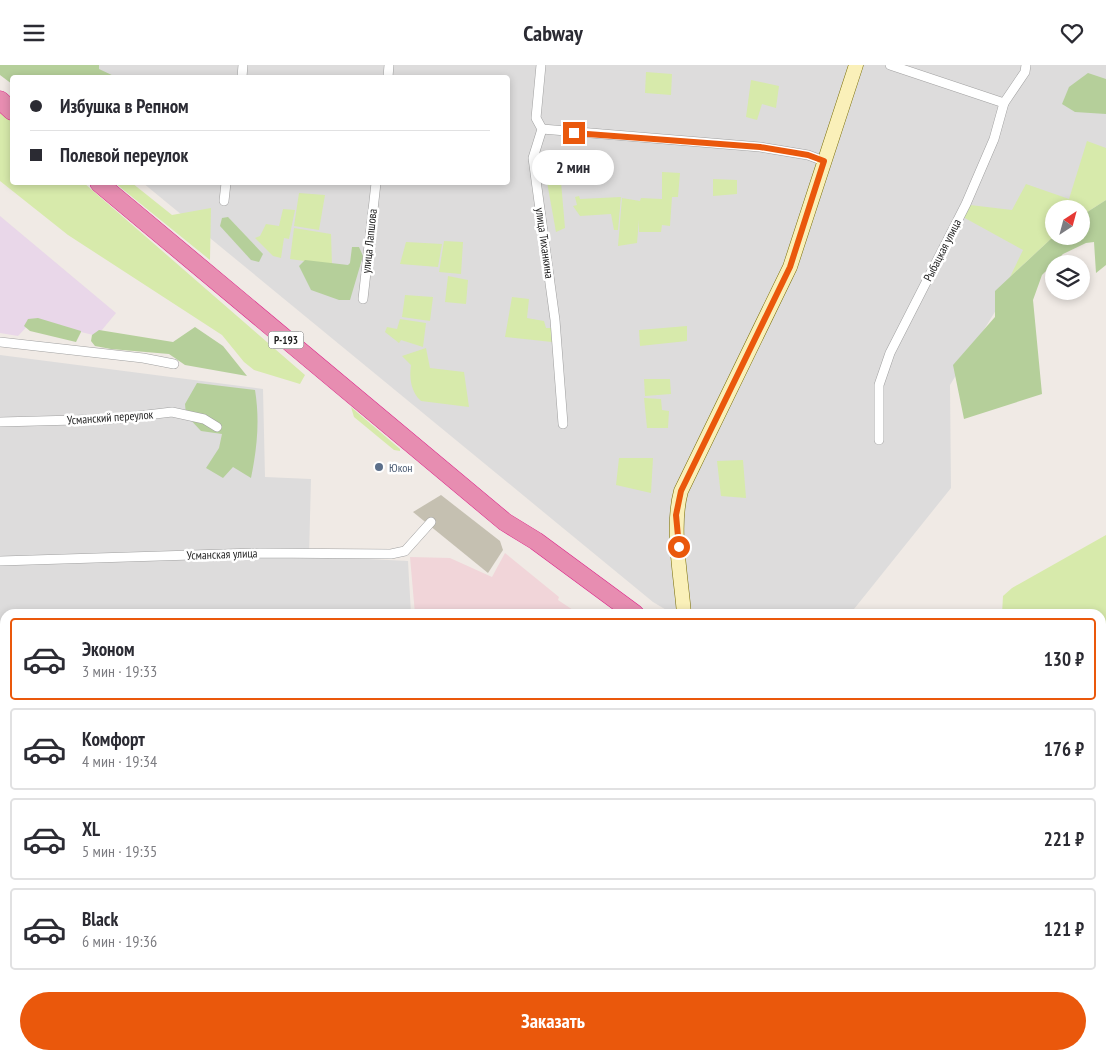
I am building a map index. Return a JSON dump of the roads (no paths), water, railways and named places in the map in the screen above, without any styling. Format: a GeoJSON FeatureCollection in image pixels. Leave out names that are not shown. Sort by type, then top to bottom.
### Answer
{"type":"FeatureCollection","features":[{"type":"Feature","properties":{"kind":"highway","name":"Р-193"},"geometry":{"type":"LineString","coordinates":[[101,185],[505,522],[536,541],[628,609]]}},
{"type":"Feature","properties":{"kind":"highway"},"geometry":{"type":"LineString","coordinates":[[505,522],[530,549],[610,609]]}},
{"type":"Feature","properties":{"kind":"street","name":"улица Тиханкина"},"geometry":{"type":"LineString","coordinates":[[540,65],[536,114],[542,129],[534,158],[555,320],[563,424]]}},
{"type":"Feature","properties":{"kind":"street"},"geometry":{"type":"LineString","coordinates":[[684,609],[676,525],[681,491],[790,267],[856,65]]}},
{"type":"Feature","properties":{"kind":"street"},"geometry":{"type":"LineString","coordinates":[[890,65],[1004,103]]}},
{"type":"Feature","properties":{"kind":"street","name":"Рыбацкая улица"},"geometry":{"type":"LineString","coordinates":[[879,440],[879,385],[890,353],[966,204],[994,139],[1004,103],[1025,72],[1026,65]]}},
{"type":"Feature","properties":{"kind":"street"},"geometry":{"type":"LineString","coordinates":[[542,129],[760,147],[808,155],[824,161]]}},
{"type":"Feature","properties":{"kind":"street"},"geometry":{"type":"LineString","coordinates":[[224,201],[226,185]]}},
{"type":"Feature","properties":{"kind":"street","name":"улица Лапшова"},"geometry":{"type":"LineString","coordinates":[[363,299],[376,185]]}},
{"type":"Feature","properties":{"kind":"street"},"geometry":{"type":"LineString","coordinates":[[0,342],[143,358],[174,364]]}},
{"type":"Feature","properties":{"kind":"street","name":"Усманский переулок"},"geometry":{"type":"LineString","coordinates":[[0,422],[113,419],[172,412],[204,419],[217,427]]}},
{"type":"Feature","properties":{"kind":"street","name":"Усманская улица"},"geometry":{"type":"LineString","coordinates":[[0,561],[259,553],[392,554],[405,551],[431,522]]}},
{"type":"Feature","properties":{"kind":"place","name":"Юкон"},"geometry":{"type":"Point","coordinates":[379,467]}}]}
